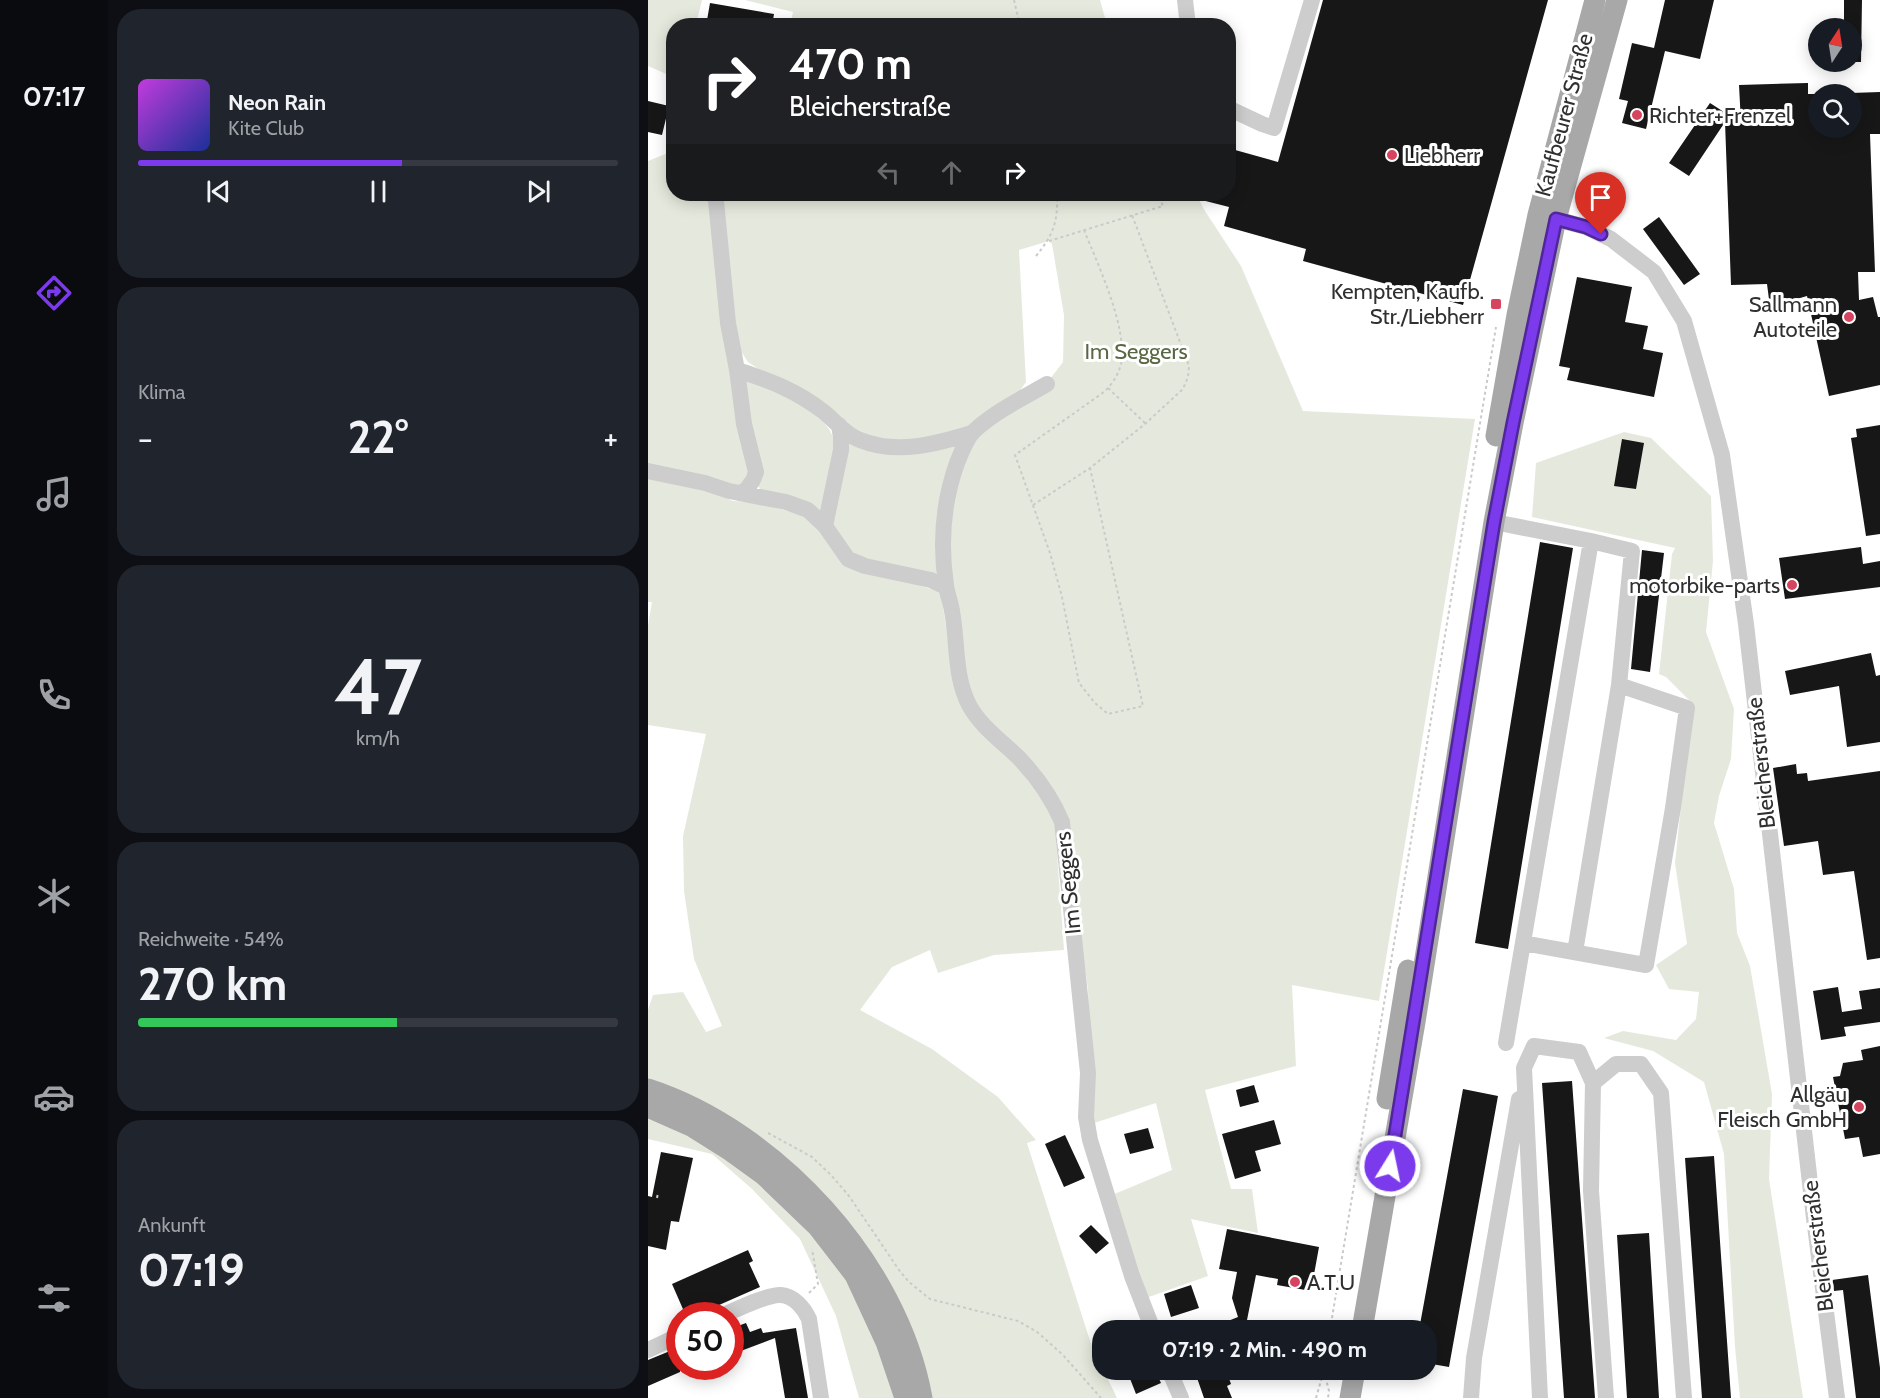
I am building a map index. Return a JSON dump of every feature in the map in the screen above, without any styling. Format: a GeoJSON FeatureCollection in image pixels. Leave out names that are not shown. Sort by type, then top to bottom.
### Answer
{"type":"FeatureCollection","features":[{"type":"Feature","properties":{"kind":"main road","name":"Kaufbeurer Straße"},"geometry":{"type":"LineString","coordinates":[[1364,1320],[1417,1010],[1494,522],[1547,217],[1595,0]]}},
{"type":"Feature","properties":{"kind":"main road","name":"Kaufbeurer Straße"},"geometry":{"type":"LineString","coordinates":[[1350,1320],[1517,315],[1617,0]]}},
{"type":"Feature","properties":{"kind":"main road"},"geometry":{"type":"LineString","coordinates":[[648,1092],[693,1127],[764,1175],[818,1227],[855,1275],[886,1342],[905,1398]]}},
{"type":"Feature","properties":{"kind":"main road"},"geometry":{"type":"LineString","coordinates":[[648,1092],[673,1098],[731,1129],[778,1164],[812,1194],[866,1261],[903,1331],[922,1398]]}},
{"type":"Feature","properties":{"kind":"main road"},"geometry":{"type":"LineString","coordinates":[[1338,1398],[1341,1380]]}},
{"type":"Feature","properties":{"kind":"main road"},"geometry":{"type":"LineString","coordinates":[[1350,1398],[1353,1380]]}},
{"type":"Feature","properties":{"kind":"street"},"geometry":{"type":"LineString","coordinates":[[1185,0],[1187,18]]}},
{"type":"Feature","properties":{"kind":"street"},"geometry":{"type":"LineString","coordinates":[[1236,112],[1274,128],[1312,0]]}},
{"type":"Feature","properties":{"kind":"street"},"geometry":{"type":"LineString","coordinates":[[716,201],[728,323],[738,370],[744,424],[756,472],[753,480],[742,492]]}},
{"type":"Feature","properties":{"kind":"street","name":"Bleicherstraße"},"geometry":{"type":"LineString","coordinates":[[1547,217],[1586,227],[1611,239],[1654,272],[1684,321],[1722,455],[1746,624],[1814,1218],[1837,1398]]}},
{"type":"Feature","properties":{"kind":"street"},"geometry":{"type":"LineString","coordinates":[[738,370],[775,382],[804,398],[859,440],[889,447],[907,448],[935,444],[972,433],[1022,398],[1047,384]]}},
{"type":"Feature","properties":{"kind":"street"},"geometry":{"type":"LineString","coordinates":[[825,526],[841,450],[839,425]]}},
{"type":"Feature","properties":{"kind":"street","name":"Im Seggers"},"geometry":{"type":"LineString","coordinates":[[972,433],[953,475],[944,514],[943,560],[952,612],[958,677],[969,705],[981,722],[1020,760],[1046,791],[1062,822],[1088,1073],[1086,1117],[1090,1140],[1132,1276],[1150,1320]]}},
{"type":"Feature","properties":{"kind":"street"},"geometry":{"type":"LineString","coordinates":[[648,471],[786,502],[808,510],[825,526],[848,559],[865,566],[931,580],[946,587]]}},
{"type":"Feature","properties":{"kind":"street"},"geometry":{"type":"LineString","coordinates":[[1494,522],[1632,551],[1619,685],[1575,952]]}},
{"type":"Feature","properties":{"kind":"street"},"geometry":{"type":"LineString","coordinates":[[1506,1043],[1591,541]]}},
{"type":"Feature","properties":{"kind":"street"},"geometry":{"type":"LineString","coordinates":[[1523,943],[1646,965],[1673,808],[1687,708],[1619,685]]}},
{"type":"Feature","properties":{"kind":"street"},"geometry":{"type":"LineString","coordinates":[[1471,1398],[1474,1358],[1524,1068],[1534,1046],[1579,1052],[1593,1083],[1591,1191],[1606,1398]]}},
{"type":"Feature","properties":{"kind":"street"},"geometry":{"type":"LineString","coordinates":[[1593,1083],[1616,1064],[1641,1064],[1661,1093],[1684,1398]]}},
{"type":"Feature","properties":{"kind":"street"},"geometry":{"type":"LineString","coordinates":[[1524,1068],[1540,1398]]}},
{"type":"Feature","properties":{"kind":"street"},"geometry":{"type":"LineString","coordinates":[[744,1306],[781,1295],[793,1299],[804,1308],[809,1319],[821,1398]]}},
{"type":"Feature","properties":{"kind":"street"},"geometry":{"type":"LineString","coordinates":[[648,1350],[666,1342]]}},
{"type":"Feature","properties":{"kind":"street"},"geometry":{"type":"LineString","coordinates":[[1173,1380],[1181,1398]]}},
{"type":"Feature","properties":{"kind":"path"},"geometry":{"type":"LineString","coordinates":[[1014,0],[1018,18]]}},
{"type":"Feature","properties":{"kind":"path"},"geometry":{"type":"LineString","coordinates":[[1036,256],[1049,241],[1054,230],[1056,201]]}},
{"type":"Feature","properties":{"kind":"path"},"geometry":{"type":"LineString","coordinates":[[1049,241],[1163,206],[1161,201]]}},
{"type":"Feature","properties":{"kind":"path"},"geometry":{"type":"LineString","coordinates":[[1033,505],[1089,468],[1145,424],[1183,389],[1188,377],[1189,366],[1132,215]]}},
{"type":"Feature","properties":{"kind":"path"},"geometry":{"type":"LineString","coordinates":[[1084,230],[1109,294],[1121,335],[1121,364],[1114,381],[1108,387],[1015,455],[1050,553],[1062,597],[1079,683],[1095,703],[1108,714],[1143,706],[1089,468]]}},
{"type":"Feature","properties":{"kind":"path"},"geometry":{"type":"LineString","coordinates":[[1332,1320],[1474,449],[1497,322]]}},
{"type":"Feature","properties":{"kind":"path"},"geometry":{"type":"LineString","coordinates":[[1108,387],[1145,424]]}},
{"type":"Feature","properties":{"kind":"path"},"geometry":{"type":"LineString","coordinates":[[764,1131],[812,1157],[831,1175],[849,1196],[899,1270],[916,1288],[930,1299],[1018,1321],[1037,1332],[1063,1355],[1101,1398]]}},
{"type":"Feature","properties":{"kind":"path"},"geometry":{"type":"LineString","coordinates":[[657,1198],[658,1193]]}},
{"type":"Feature","properties":{"kind":"path"},"geometry":{"type":"LineString","coordinates":[[799,1304],[818,1284],[810,1239],[818,1227]]}},
{"type":"Feature","properties":{"kind":"path"},"geometry":{"type":"LineString","coordinates":[[1317,1398],[1322,1380]]}},
{"type":"Feature","properties":{"kind":"path"},"geometry":{"type":"LineString","coordinates":[[1326,1380],[1328,1398]]}},
{"type":"Feature","properties":{"kind":"green space"},"geometry":{"type":"Polygon","coordinates":[[[648,0],[702,0],[698,18],[666,18],[666,74],[648,66],[648,0]]]}},
{"type":"Feature","properties":{"kind":"green space"},"geometry":{"type":"Polygon","coordinates":[[[745,0],[1100,0],[1105,18],[792,18],[793,12],[745,0]]]}},
{"type":"Feature","properties":{"kind":"green space"},"geometry":{"type":"Polygon","coordinates":[[[666,154],[666,201],[708,201],[750,467],[742,484],[736,486],[648,466],[648,161],[666,154]]]}},
{"type":"Feature","properties":{"kind":"green space"},"geometry":{"type":"Polygon","coordinates":[[[720,201],[1200,201],[1241,266],[1303,411],[1475,419],[1379,1001],[1292,985],[1296,1066],[1205,1090],[1231,1189],[1252,1189],[1258,1233],[1191,1219],[1208,1276],[1146,1298],[1112,1195],[1172,1170],[1156,1103],[1091,1124],[1088,989],[1071,874],[1067,822],[972,704],[950,586],[949,515],[965,456],[982,433],[1047,383],[1063,362],[1064,315],[1052,244],[1049,241],[1019,250],[1026,382],[1017,395],[969,427],[907,442],[860,435],[748,362],[738,347],[720,201]]]}},
{"type":"Feature","properties":{"kind":"green space"},"geometry":{"type":"Polygon","coordinates":[[[754,379],[815,414],[832,433],[833,460],[825,510],[762,492],[758,486],[748,424],[746,382],[754,379]]]}},
{"type":"Feature","properties":{"kind":"green space"},"geometry":{"type":"Polygon","coordinates":[[[1624,432],[1651,438],[1711,496],[1713,561],[1706,632],[1734,709],[1731,759],[1719,796],[1714,823],[1734,889],[1737,933],[1750,966],[1772,1094],[1769,1179],[1803,1398],[1740,1398],[1724,1154],[1704,1082],[1653,1051],[1604,1038],[1623,1031],[1676,1040],[1696,1019],[1699,992],[1669,989],[1656,965],[1687,944],[1675,863],[1692,703],[1666,677],[1659,674],[1672,554],[1675,548],[1532,517],[1536,463],[1624,432]]]}},
{"type":"Feature","properties":{"kind":"green space"},"geometry":{"type":"Polygon","coordinates":[[[848,439],[956,441],[940,572],[934,574],[851,555],[834,527],[832,519],[848,439]]]}},
{"type":"Feature","properties":{"kind":"green space"},"geometry":{"type":"Polygon","coordinates":[[[648,477],[703,489],[733,501],[755,502],[805,516],[822,531],[833,551],[896,578],[941,592],[953,677],[1046,805],[1055,825],[1064,950],[994,955],[938,973],[930,950],[892,967],[860,1010],[932,1049],[998,1097],[1036,1140],[1027,1143],[1092,1346],[1092,1380],[1108,1380],[1117,1398],[859,1398],[836,1316],[800,1239],[752,1189],[712,1154],[648,1139],[648,1010],[653,995],[683,992],[706,1032],[722,1026],[694,959],[684,891],[683,836],[706,734],[648,725],[648,625],[652,602],[648,602],[648,477]]]}},
{"type":"Feature","properties":{"kind":"building","name":"Liebherr"},"geometry":{"type":"Polygon","coordinates":[[[1323,0],[1548,0],[1463,305],[1303,261],[1306,249],[1224,226],[1229,207],[1206,201],[1236,201],[1236,150],[1278,162],[1323,0]]]}},
{"type":"Feature","properties":{"kind":"building"},"geometry":{"type":"Polygon","coordinates":[[[1665,0],[1714,0],[1700,59],[1665,51],[1646,129],[1622,123],[1628,101],[1619,99],[1632,43],[1654,48],[1665,0]]]}},
{"type":"Feature","properties":{"kind":"building"},"geometry":{"type":"Polygon","coordinates":[[[1844,0],[1862,0],[1862,18],[1844,18],[1844,0]]]}},
{"type":"Feature","properties":{"kind":"building"},"geometry":{"type":"Polygon","coordinates":[[[710,3],[774,14],[773,18],[707,18],[710,3]]]}},
{"type":"Feature","properties":{"kind":"building"},"geometry":{"type":"Polygon","coordinates":[[[1808,83],[1808,138],[1862,138],[1862,93],[1880,92],[1880,134],[1870,134],[1875,272],[1858,272],[1859,300],[1873,297],[1878,317],[1880,317],[1880,385],[1829,396],[1807,296],[1770,307],[1767,284],[1731,285],[1725,122],[1689,176],[1669,163],[1710,103],[1741,123],[1739,85],[1808,83]]]}},
{"type":"Feature","properties":{"kind":"building"},"geometry":{"type":"Polygon","coordinates":[[[648,101],[666,105],[662,135],[648,132],[648,101]]]}},
{"type":"Feature","properties":{"kind":"building"},"geometry":{"type":"Polygon","coordinates":[[[1659,217],[1700,274],[1684,285],[1643,229],[1659,217]]]}},
{"type":"Feature","properties":{"kind":"building"},"geometry":{"type":"Polygon","coordinates":[[[1577,277],[1632,287],[1625,322],[1648,326],[1643,349],[1663,353],[1654,397],[1567,380],[1570,368],[1559,366],[1577,277]]]}},
{"type":"Feature","properties":{"kind":"building"},"geometry":{"type":"Polygon","coordinates":[[[1880,425],[1880,534],[1866,536],[1851,438],[1857,437],[1856,429],[1880,425]]]}},
{"type":"Feature","properties":{"kind":"building"},"geometry":{"type":"Polygon","coordinates":[[[1622,439],[1644,443],[1636,489],[1614,486],[1622,439]]]}},
{"type":"Feature","properties":{"kind":"building"},"geometry":{"type":"Polygon","coordinates":[[[1540,542],[1573,548],[1508,949],[1475,943],[1540,542]]]}},
{"type":"Feature","properties":{"kind":"building"},"geometry":{"type":"Polygon","coordinates":[[[1861,547],[1863,564],[1880,561],[1880,587],[1785,599],[1779,558],[1861,547]]]}},
{"type":"Feature","properties":{"kind":"building"},"geometry":{"type":"Polygon","coordinates":[[[1642,550],[1664,553],[1650,672],[1631,669],[1642,550]]]}},
{"type":"Feature","properties":{"kind":"building"},"geometry":{"type":"Polygon","coordinates":[[[1871,653],[1876,676],[1880,675],[1880,742],[1847,747],[1839,686],[1790,695],[1785,671],[1871,653]]]}},
{"type":"Feature","properties":{"kind":"building"},"geometry":{"type":"Polygon","coordinates":[[[1796,764],[1797,774],[1807,773],[1808,781],[1880,771],[1880,958],[1867,960],[1854,871],[1823,875],[1818,841],[1784,846],[1773,768],[1796,764]]]}},
{"type":"Feature","properties":{"kind":"building"},"geometry":{"type":"Polygon","coordinates":[[[1838,987],[1842,1012],[1862,1009],[1859,991],[1880,988],[1880,1022],[1844,1027],[1846,1036],[1821,1040],[1813,991],[1838,987]]]}},
{"type":"Feature","properties":{"kind":"building","name":"Allgäu Fleisch GmbH"},"geometry":{"type":"Polygon","coordinates":[[[1880,1046],[1880,1154],[1863,1157],[1859,1137],[1845,1139],[1833,1077],[1840,1076],[1843,1063],[1863,1060],[1861,1050],[1880,1046]]]}},
{"type":"Feature","properties":{"kind":"building"},"geometry":{"type":"Polygon","coordinates":[[[1572,1081],[1595,1398],[1564,1398],[1542,1083],[1572,1081]]]}},
{"type":"Feature","properties":{"kind":"building"},"geometry":{"type":"Polygon","coordinates":[[[1254,1085],[1259,1102],[1240,1107],[1236,1090],[1254,1085]]]}},
{"type":"Feature","properties":{"kind":"building"},"geometry":{"type":"Polygon","coordinates":[[[1463,1089],[1498,1096],[1449,1367],[1437,1365],[1437,1320],[1421,1320],[1463,1089]]]}},
{"type":"Feature","properties":{"kind":"building"},"geometry":{"type":"Polygon","coordinates":[[[1274,1120],[1281,1144],[1255,1151],[1261,1171],[1235,1179],[1222,1134],[1274,1120]]]}},
{"type":"Feature","properties":{"kind":"building"},"geometry":{"type":"Polygon","coordinates":[[[1148,1128],[1154,1148],[1130,1154],[1124,1134],[1148,1128]]]}},
{"type":"Feature","properties":{"kind":"building"},"geometry":{"type":"Polygon","coordinates":[[[1065,1135],[1085,1178],[1064,1187],[1045,1144],[1065,1135]]]}},
{"type":"Feature","properties":{"kind":"building"},"geometry":{"type":"Polygon","coordinates":[[[661,1152],[693,1158],[679,1222],[671,1221],[666,1250],[648,1246],[648,1196],[652,1197],[661,1152]]]}},
{"type":"Feature","properties":{"kind":"building"},"geometry":{"type":"Polygon","coordinates":[[[1714,1156],[1731,1398],[1702,1398],[1685,1158],[1714,1156]]]}},
{"type":"Feature","properties":{"kind":"building"},"geometry":{"type":"Polygon","coordinates":[[[1091,1225],[1109,1243],[1096,1254],[1079,1236],[1091,1225]]]}},
{"type":"Feature","properties":{"kind":"building","name":"A.T.U"},"geometry":{"type":"Polygon","coordinates":[[[1227,1229],[1319,1247],[1311,1291],[1277,1285],[1278,1279],[1256,1275],[1247,1320],[1230,1320],[1238,1317],[1232,1298],[1237,1272],[1219,1269],[1227,1229]]]}},
{"type":"Feature","properties":{"kind":"building"},"geometry":{"type":"Polygon","coordinates":[[[1649,1233],[1659,1398],[1627,1398],[1617,1235],[1649,1233]]]}},
{"type":"Feature","properties":{"kind":"building"},"geometry":{"type":"Polygon","coordinates":[[[748,1250],[753,1261],[749,1263],[760,1287],[726,1302],[680,1302],[672,1284],[748,1250]]]}},
{"type":"Feature","properties":{"kind":"building"},"geometry":{"type":"Polygon","coordinates":[[[1868,1275],[1880,1368],[1880,1398],[1856,1398],[1843,1290],[1834,1291],[1832,1280],[1868,1275]]]}},
{"type":"Feature","properties":{"kind":"building"},"geometry":{"type":"Polygon","coordinates":[[[1191,1285],[1199,1308],[1171,1317],[1164,1294],[1191,1285]]]}},
{"type":"Feature","properties":{"kind":"building"},"geometry":{"type":"Polygon","coordinates":[[[746,1323],[750,1332],[761,1328],[763,1333],[796,1328],[808,1398],[785,1398],[775,1338],[744,1350],[744,1324],[746,1323]]]}},
{"type":"Feature","properties":{"kind":"building"},"geometry":{"type":"Polygon","coordinates":[[[666,1353],[666,1378],[648,1386],[648,1360],[666,1353]]]}},
{"type":"Feature","properties":{"kind":"building"},"geometry":{"type":"Polygon","coordinates":[[[1131,1380],[1160,1380],[1161,1383],[1136,1394],[1131,1380]]]}},
{"type":"Feature","properties":{"kind":"building"},"geometry":{"type":"Polygon","coordinates":[[[1198,1380],[1230,1380],[1231,1384],[1227,1386],[1232,1398],[1204,1398],[1198,1380]]]}},
{"type":"Feature","properties":{"kind":"place","name":"Richter+Frenzel"},"geometry":{"type":"Point","coordinates":[1637,115]}},
{"type":"Feature","properties":{"kind":"place","name":"Liebherr"},"geometry":{"type":"Point","coordinates":[1392,155]}},
{"type":"Feature","properties":{"kind":"place","name":"Kempten, Kaufb. Str./Liebherr"},"geometry":{"type":"Point","coordinates":[1496,304]}},
{"type":"Feature","properties":{"kind":"place","name":"Sallmann Autoteile"},"geometry":{"type":"Point","coordinates":[1849,317]}},
{"type":"Feature","properties":{"kind":"place","name":"motorbike-parts"},"geometry":{"type":"Point","coordinates":[1792,585]}},
{"type":"Feature","properties":{"kind":"place","name":"Allgäu Fleisch GmbH"},"geometry":{"type":"Point","coordinates":[1859,1107]}},
{"type":"Feature","properties":{"kind":"place","name":"A.T.U"},"geometry":{"type":"Point","coordinates":[1295,1282]}},
{"type":"Feature","properties":{"kind":"route"},"geometry":{"type":"LineString","coordinates":[[1390,1166],[1494,522],[1556,219],[1586,227],[1601,234]]}}]}
